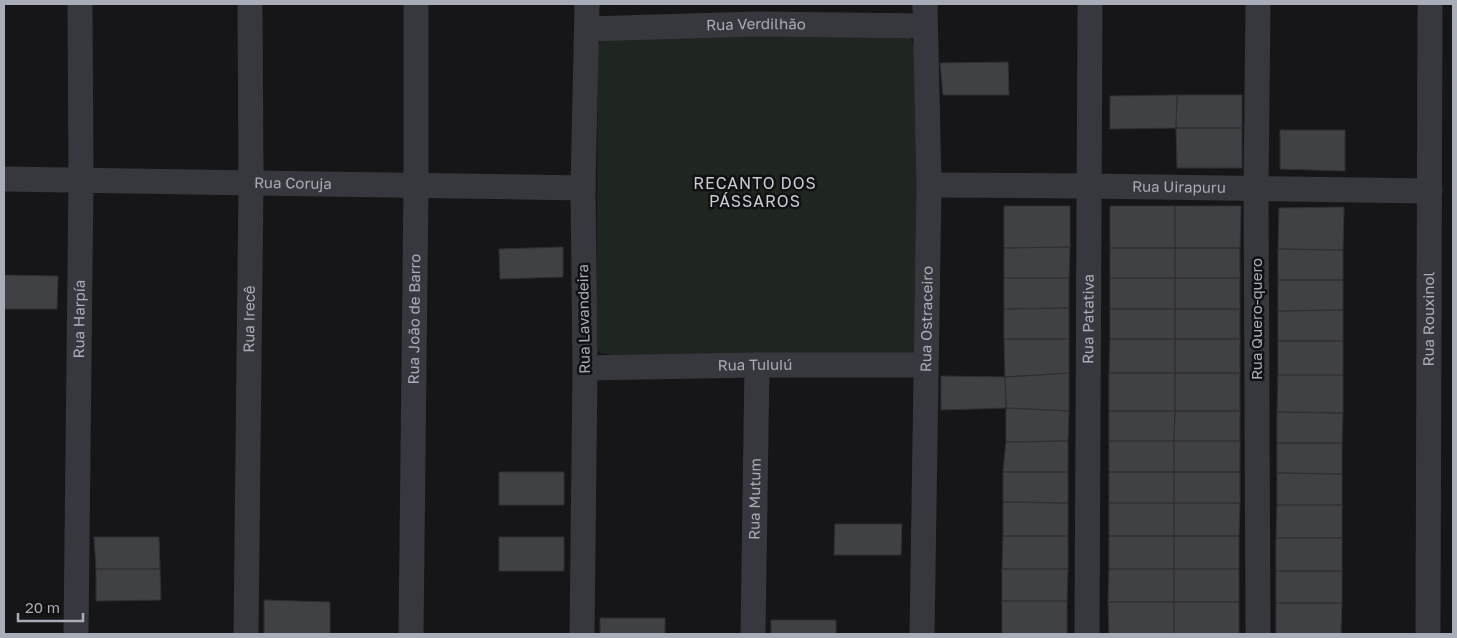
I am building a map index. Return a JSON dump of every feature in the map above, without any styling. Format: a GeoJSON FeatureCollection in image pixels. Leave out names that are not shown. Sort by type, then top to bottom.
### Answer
{"type":"FeatureCollection","features":[{"type":"Feature","properties":{"kind":"street","name":"Rua Harpía"},"geometry":{"type":"LineString","coordinates":[[76,634],[81,179],[80,4]]}},
{"type":"Feature","properties":{"kind":"street","name":"Rua Irecê"},"geometry":{"type":"LineString","coordinates":[[246,634],[251,182],[250,4]]}},
{"type":"Feature","properties":{"kind":"street","name":"Rua João de Barro"},"geometry":{"type":"LineString","coordinates":[[411,634],[416,4]]}},
{"type":"Feature","properties":{"kind":"street","name":"Rua Lavandeira"},"geometry":{"type":"LineString","coordinates":[[582,634],[585,368],[582,188],[587,4]]}},
{"type":"Feature","properties":{"kind":"street","name":"Rua Patativa"},"geometry":{"type":"LineString","coordinates":[[1087,634],[1090,4]]}},
{"type":"Feature","properties":{"kind":"street","name":"Rua Quero-quero"},"geometry":{"type":"LineString","coordinates":[[1258,4],[1256,188],[1258,634]]}},
{"type":"Feature","properties":{"kind":"street","name":"Rua Rouxinol"},"geometry":{"type":"LineString","coordinates":[[1428,634],[1430,4]]}},
{"type":"Feature","properties":{"kind":"street","name":"Rua Verdilhão"},"geometry":{"type":"LineString","coordinates":[[587,29],[756,14],[925,15]]}},
{"type":"Feature","properties":{"kind":"street","name":"Rua Ostraceiro"},"geometry":{"type":"LineString","coordinates":[[922,634],[929,185],[925,15]]}},
{"type":"Feature","properties":{"kind":"street","name":"Rua Coruja"},"geometry":{"type":"LineString","coordinates":[[4,179],[582,188]]}},
{"type":"Feature","properties":{"kind":"street","name":"Rua Uirapuru"},"geometry":{"type":"LineString","coordinates":[[929,185],[1430,191]]}},
{"type":"Feature","properties":{"kind":"street","name":"Rua Mutum"},"geometry":{"type":"LineString","coordinates":[[754,634],[757,365]]}},
{"type":"Feature","properties":{"kind":"street","name":"Rua Tuiuiú"},"geometry":{"type":"LineString","coordinates":[[585,368],[925,365]]}},
{"type":"Feature","properties":{"kind":"shaded area"},"geometry":{"type":"Polygon","coordinates":[[[903,33],[911,39],[916,50],[917,345],[912,356],[618,356],[601,353],[596,350],[598,47],[602,39],[903,33]]]}},
{"type":"Feature","properties":{"kind":"building"},"geometry":{"type":"Polygon","coordinates":[[[1008,62],[1009,95],[943,95],[940,63],[1008,62]]]}},
{"type":"Feature","properties":{"kind":"building"},"geometry":{"type":"Polygon","coordinates":[[[1177,95],[1242,95],[1242,128],[1176,128],[1177,95]]]}},
{"type":"Feature","properties":{"kind":"building"},"geometry":{"type":"Polygon","coordinates":[[[1177,95],[1176,128],[1110,129],[1110,96],[1177,95]]]}},
{"type":"Feature","properties":{"kind":"building"},"geometry":{"type":"Polygon","coordinates":[[[1176,128],[1242,128],[1242,168],[1177,168],[1176,128]]]}},
{"type":"Feature","properties":{"kind":"building"},"geometry":{"type":"Polygon","coordinates":[[[1280,130],[1345,130],[1345,171],[1280,169],[1280,130]]]}},
{"type":"Feature","properties":{"kind":"building"},"geometry":{"type":"Polygon","coordinates":[[[1004,206],[1070,206],[1070,247],[1004,248],[1004,206]]]}},
{"type":"Feature","properties":{"kind":"building"},"geometry":{"type":"Polygon","coordinates":[[[1110,206],[1175,206],[1175,248],[1110,248],[1110,206]]]}},
{"type":"Feature","properties":{"kind":"building"},"geometry":{"type":"Polygon","coordinates":[[[1175,206],[1241,206],[1240,248],[1175,248],[1175,206]]]}},
{"type":"Feature","properties":{"kind":"building"},"geometry":{"type":"Polygon","coordinates":[[[1344,207],[1343,250],[1278,249],[1279,208],[1344,207]]]}},
{"type":"Feature","properties":{"kind":"building"},"geometry":{"type":"Polygon","coordinates":[[[563,247],[563,277],[500,279],[499,249],[563,247]]]}},
{"type":"Feature","properties":{"kind":"building"},"geometry":{"type":"Polygon","coordinates":[[[1070,247],[1069,278],[1004,278],[1004,248],[1070,247]]]}},
{"type":"Feature","properties":{"kind":"building"},"geometry":{"type":"Polygon","coordinates":[[[1110,248],[1175,248],[1175,278],[1110,278],[1110,248]]]}},
{"type":"Feature","properties":{"kind":"building"},"geometry":{"type":"Polygon","coordinates":[[[1175,248],[1240,248],[1240,278],[1175,278],[1175,248]]]}},
{"type":"Feature","properties":{"kind":"building"},"geometry":{"type":"Polygon","coordinates":[[[1278,249],[1343,250],[1343,280],[1278,280],[1278,249]]]}},
{"type":"Feature","properties":{"kind":"building"},"geometry":{"type":"Polygon","coordinates":[[[4,275],[58,276],[57,309],[4,309],[4,275]]]}},
{"type":"Feature","properties":{"kind":"building"},"geometry":{"type":"Polygon","coordinates":[[[1004,278],[1069,278],[1069,308],[1004,309],[1004,278]]]}},
{"type":"Feature","properties":{"kind":"building"},"geometry":{"type":"Polygon","coordinates":[[[1110,278],[1175,278],[1175,309],[1110,309],[1110,278]]]}},
{"type":"Feature","properties":{"kind":"building"},"geometry":{"type":"Polygon","coordinates":[[[1175,278],[1240,278],[1240,309],[1175,309],[1175,278]]]}},
{"type":"Feature","properties":{"kind":"building"},"geometry":{"type":"Polygon","coordinates":[[[1278,280],[1343,280],[1343,310],[1278,311],[1278,280]]]}},
{"type":"Feature","properties":{"kind":"building"},"geometry":{"type":"Polygon","coordinates":[[[1069,308],[1069,339],[1004,339],[1004,309],[1069,308]]]}},
{"type":"Feature","properties":{"kind":"building"},"geometry":{"type":"Polygon","coordinates":[[[1110,309],[1175,309],[1175,339],[1110,339],[1110,309]]]}},
{"type":"Feature","properties":{"kind":"building"},"geometry":{"type":"Polygon","coordinates":[[[1175,309],[1240,309],[1240,339],[1175,339],[1175,309]]]}},
{"type":"Feature","properties":{"kind":"building"},"geometry":{"type":"Polygon","coordinates":[[[1343,310],[1343,341],[1278,341],[1278,311],[1343,310]]]}},
{"type":"Feature","properties":{"kind":"building"},"geometry":{"type":"Polygon","coordinates":[[[1004,339],[1069,339],[1069,373],[1005,377],[1004,339]]]}},
{"type":"Feature","properties":{"kind":"building"},"geometry":{"type":"Polygon","coordinates":[[[1110,339],[1175,339],[1175,373],[1109,373],[1110,339]]]}},
{"type":"Feature","properties":{"kind":"building"},"geometry":{"type":"Polygon","coordinates":[[[1175,339],[1240,339],[1240,373],[1175,373],[1175,339]]]}},
{"type":"Feature","properties":{"kind":"building"},"geometry":{"type":"Polygon","coordinates":[[[1278,341],[1343,341],[1343,375],[1278,375],[1278,341]]]}},
{"type":"Feature","properties":{"kind":"building"},"geometry":{"type":"Polygon","coordinates":[[[1069,373],[1069,411],[1006,408],[1005,377],[1069,373]]]}},
{"type":"Feature","properties":{"kind":"building"},"geometry":{"type":"Polygon","coordinates":[[[1109,373],[1175,373],[1175,411],[1109,411],[1109,373]]]}},
{"type":"Feature","properties":{"kind":"building"},"geometry":{"type":"Polygon","coordinates":[[[1175,373],[1240,373],[1240,411],[1175,411],[1175,373]]]}},
{"type":"Feature","properties":{"kind":"building"},"geometry":{"type":"Polygon","coordinates":[[[1278,375],[1343,375],[1343,413],[1277,412],[1278,375]]]}},
{"type":"Feature","properties":{"kind":"building"},"geometry":{"type":"Polygon","coordinates":[[[941,376],[1005,377],[1006,408],[941,410],[941,376]]]}},
{"type":"Feature","properties":{"kind":"building"},"geometry":{"type":"Polygon","coordinates":[[[1006,408],[1069,411],[1068,441],[1006,442],[1006,408]]]}},
{"type":"Feature","properties":{"kind":"building"},"geometry":{"type":"Polygon","coordinates":[[[1109,411],[1175,411],[1174,441],[1109,441],[1109,411]]]}},
{"type":"Feature","properties":{"kind":"building"},"geometry":{"type":"Polygon","coordinates":[[[1175,411],[1240,411],[1240,441],[1174,441],[1175,411]]]}},
{"type":"Feature","properties":{"kind":"building"},"geometry":{"type":"Polygon","coordinates":[[[1277,412],[1343,413],[1342,443],[1277,443],[1277,412]]]}},
{"type":"Feature","properties":{"kind":"building"},"geometry":{"type":"Polygon","coordinates":[[[1068,441],[1068,472],[1003,472],[1006,442],[1068,441]]]}},
{"type":"Feature","properties":{"kind":"building"},"geometry":{"type":"Polygon","coordinates":[[[1109,441],[1174,441],[1174,472],[1109,472],[1109,441]]]}},
{"type":"Feature","properties":{"kind":"building"},"geometry":{"type":"Polygon","coordinates":[[[1174,441],[1240,441],[1240,472],[1174,472],[1174,441]]]}},
{"type":"Feature","properties":{"kind":"building"},"geometry":{"type":"Polygon","coordinates":[[[1277,443],[1342,443],[1342,474],[1277,473],[1277,443]]]}},
{"type":"Feature","properties":{"kind":"building"},"geometry":{"type":"Polygon","coordinates":[[[499,472],[564,472],[564,505],[499,505],[499,472]]]}},
{"type":"Feature","properties":{"kind":"building"},"geometry":{"type":"Polygon","coordinates":[[[1003,472],[1068,472],[1068,503],[1003,502],[1003,472]]]}},
{"type":"Feature","properties":{"kind":"building"},"geometry":{"type":"Polygon","coordinates":[[[1109,472],[1174,472],[1174,503],[1109,503],[1109,472]]]}},
{"type":"Feature","properties":{"kind":"building"},"geometry":{"type":"Polygon","coordinates":[[[1174,472],[1240,472],[1240,503],[1174,503],[1174,472]]]}},
{"type":"Feature","properties":{"kind":"building"},"geometry":{"type":"Polygon","coordinates":[[[1277,473],[1342,474],[1342,505],[1277,505],[1277,473]]]}},
{"type":"Feature","properties":{"kind":"building"},"geometry":{"type":"Polygon","coordinates":[[[1003,502],[1068,503],[1068,536],[1003,536],[1003,502]]]}},
{"type":"Feature","properties":{"kind":"building"},"geometry":{"type":"Polygon","coordinates":[[[1109,503],[1174,503],[1174,536],[1109,536],[1109,503]]]}},
{"type":"Feature","properties":{"kind":"building"},"geometry":{"type":"Polygon","coordinates":[[[1174,503],[1240,503],[1239,536],[1174,536],[1174,503]]]}},
{"type":"Feature","properties":{"kind":"building"},"geometry":{"type":"Polygon","coordinates":[[[1277,505],[1342,505],[1342,538],[1276,538],[1277,505]]]}},
{"type":"Feature","properties":{"kind":"building"},"geometry":{"type":"Polygon","coordinates":[[[835,524],[902,524],[901,555],[834,555],[835,524]]]}},
{"type":"Feature","properties":{"kind":"building"},"geometry":{"type":"Polygon","coordinates":[[[1003,536],[1068,536],[1068,569],[1002,569],[1003,536]]]}},
{"type":"Feature","properties":{"kind":"building"},"geometry":{"type":"Polygon","coordinates":[[[1109,536],[1174,536],[1174,569],[1109,569],[1109,536]]]}},
{"type":"Feature","properties":{"kind":"building"},"geometry":{"type":"Polygon","coordinates":[[[1174,536],[1239,536],[1239,569],[1174,569],[1174,536]]]}},
{"type":"Feature","properties":{"kind":"building"},"geometry":{"type":"Polygon","coordinates":[[[94,537],[159,537],[160,569],[96,569],[94,537]]]}},
{"type":"Feature","properties":{"kind":"building"},"geometry":{"type":"Polygon","coordinates":[[[499,537],[564,537],[564,571],[499,571],[499,537]]]}},
{"type":"Feature","properties":{"kind":"building"},"geometry":{"type":"Polygon","coordinates":[[[1276,538],[1342,538],[1342,571],[1276,571],[1276,538]]]}},
{"type":"Feature","properties":{"kind":"building"},"geometry":{"type":"Polygon","coordinates":[[[96,569],[160,569],[161,600],[96,601],[96,569]]]}},
{"type":"Feature","properties":{"kind":"building"},"geometry":{"type":"Polygon","coordinates":[[[1002,569],[1068,569],[1067,601],[1002,601],[1002,569]]]}},
{"type":"Feature","properties":{"kind":"building"},"geometry":{"type":"Polygon","coordinates":[[[1109,569],[1174,569],[1174,602],[1108,602],[1109,569]]]}},
{"type":"Feature","properties":{"kind":"building"},"geometry":{"type":"Polygon","coordinates":[[[1174,569],[1239,569],[1239,602],[1174,602],[1174,569]]]}},
{"type":"Feature","properties":{"kind":"building"},"geometry":{"type":"Polygon","coordinates":[[[1276,571],[1342,571],[1342,603],[1276,603],[1276,571]]]}},
{"type":"Feature","properties":{"kind":"building"},"geometry":{"type":"Polygon","coordinates":[[[264,600],[330,602],[330,634],[264,634],[264,600]]]}},
{"type":"Feature","properties":{"kind":"building"},"geometry":{"type":"Polygon","coordinates":[[[1002,601],[1067,601],[1067,634],[1002,634],[1002,601]]]}},
{"type":"Feature","properties":{"kind":"building"},"geometry":{"type":"Polygon","coordinates":[[[1108,602],[1174,602],[1174,634],[1109,634],[1108,602]]]}},
{"type":"Feature","properties":{"kind":"building"},"geometry":{"type":"Polygon","coordinates":[[[1174,602],[1239,602],[1239,634],[1174,634],[1174,602]]]}},
{"type":"Feature","properties":{"kind":"building"},"geometry":{"type":"Polygon","coordinates":[[[1276,603],[1342,603],[1341,634],[1276,634],[1276,603]]]}},
{"type":"Feature","properties":{"kind":"building"},"geometry":{"type":"Polygon","coordinates":[[[600,618],[665,618],[665,634],[600,634],[600,618]]]}},
{"type":"Feature","properties":{"kind":"building"},"geometry":{"type":"Polygon","coordinates":[[[771,620],[836,620],[836,634],[771,634],[771,620]]]}},
{"type":"Feature","properties":{"kind":"district","name":"RECANTO DOS PÁSSAROS"},"geometry":{"type":"Point","coordinates":[755,192]}}]}
